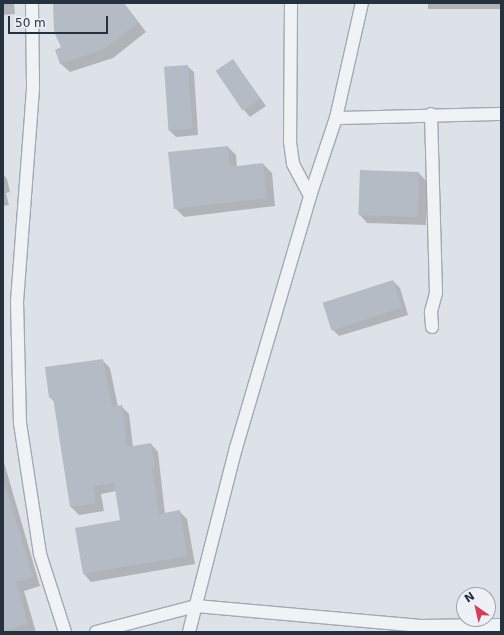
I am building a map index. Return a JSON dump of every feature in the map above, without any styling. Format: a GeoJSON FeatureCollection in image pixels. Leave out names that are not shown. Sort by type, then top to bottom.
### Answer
{"type":"FeatureCollection","features":[{"type":"Feature","properties":{"kind":"street"},"geometry":{"type":"LineString","coordinates":[[32,3],[33,89],[17,301],[20,423],[40,554],[66,632]]}},
{"type":"Feature","properties":{"kind":"street"},"geometry":{"type":"LineString","coordinates":[[291,3],[290,142],[293,164],[310,196]]}},
{"type":"Feature","properties":{"kind":"street"},"geometry":{"type":"LineString","coordinates":[[189,632],[236,448],[310,196],[336,118],[362,3]]}},
{"type":"Feature","properties":{"kind":"street"},"geometry":{"type":"LineString","coordinates":[[336,118],[431,114],[501,114]]}},
{"type":"Feature","properties":{"kind":"street"},"geometry":{"type":"LineString","coordinates":[[431,114],[436,293],[431,312],[432,327]]}},
{"type":"Feature","properties":{"kind":"street"},"geometry":{"type":"LineString","coordinates":[[96,632],[196,606],[421,626],[501,624]]}},
{"type":"Feature","properties":{"kind":"building"},"geometry":{"type":"Polygon","coordinates":[[[53,3],[123,3],[138,23],[104,49],[60,64],[55,50],[61,47],[54,32],[53,3]]]}},
{"type":"Feature","properties":{"kind":"building"},"geometry":{"type":"Polygon","coordinates":[[[233,59],[260,99],[242,111],[216,71],[233,59]]]}},
{"type":"Feature","properties":{"kind":"building"},"geometry":{"type":"Polygon","coordinates":[[[188,65],[192,129],[169,131],[164,67],[188,65]]]}},
{"type":"Feature","properties":{"kind":"building"},"geometry":{"type":"Polygon","coordinates":[[[228,146],[230,167],[263,163],[267,198],[174,209],[168,152],[228,146]]]}},
{"type":"Feature","properties":{"kind":"building"},"geometry":{"type":"Polygon","coordinates":[[[360,170],[419,172],[417,217],[358,215],[360,170]]]}},
{"type":"Feature","properties":{"kind":"building"},"geometry":{"type":"Polygon","coordinates":[[[393,280],[402,308],[332,330],[323,303],[393,280]]]}},
{"type":"Feature","properties":{"kind":"building"},"geometry":{"type":"Polygon","coordinates":[[[103,359],[112,407],[122,405],[127,447],[151,443],[155,468],[152,468],[159,514],[180,510],[187,556],[83,574],[75,528],[120,520],[114,483],[93,486],[96,503],[70,507],[53,397],[49,398],[45,367],[103,359]]]}},
{"type":"Feature","properties":{"kind":"building"},"geometry":{"type":"Polygon","coordinates":[[[3,487],[6,487],[33,577],[16,582],[28,624],[3,631],[3,487]]]}}]}
